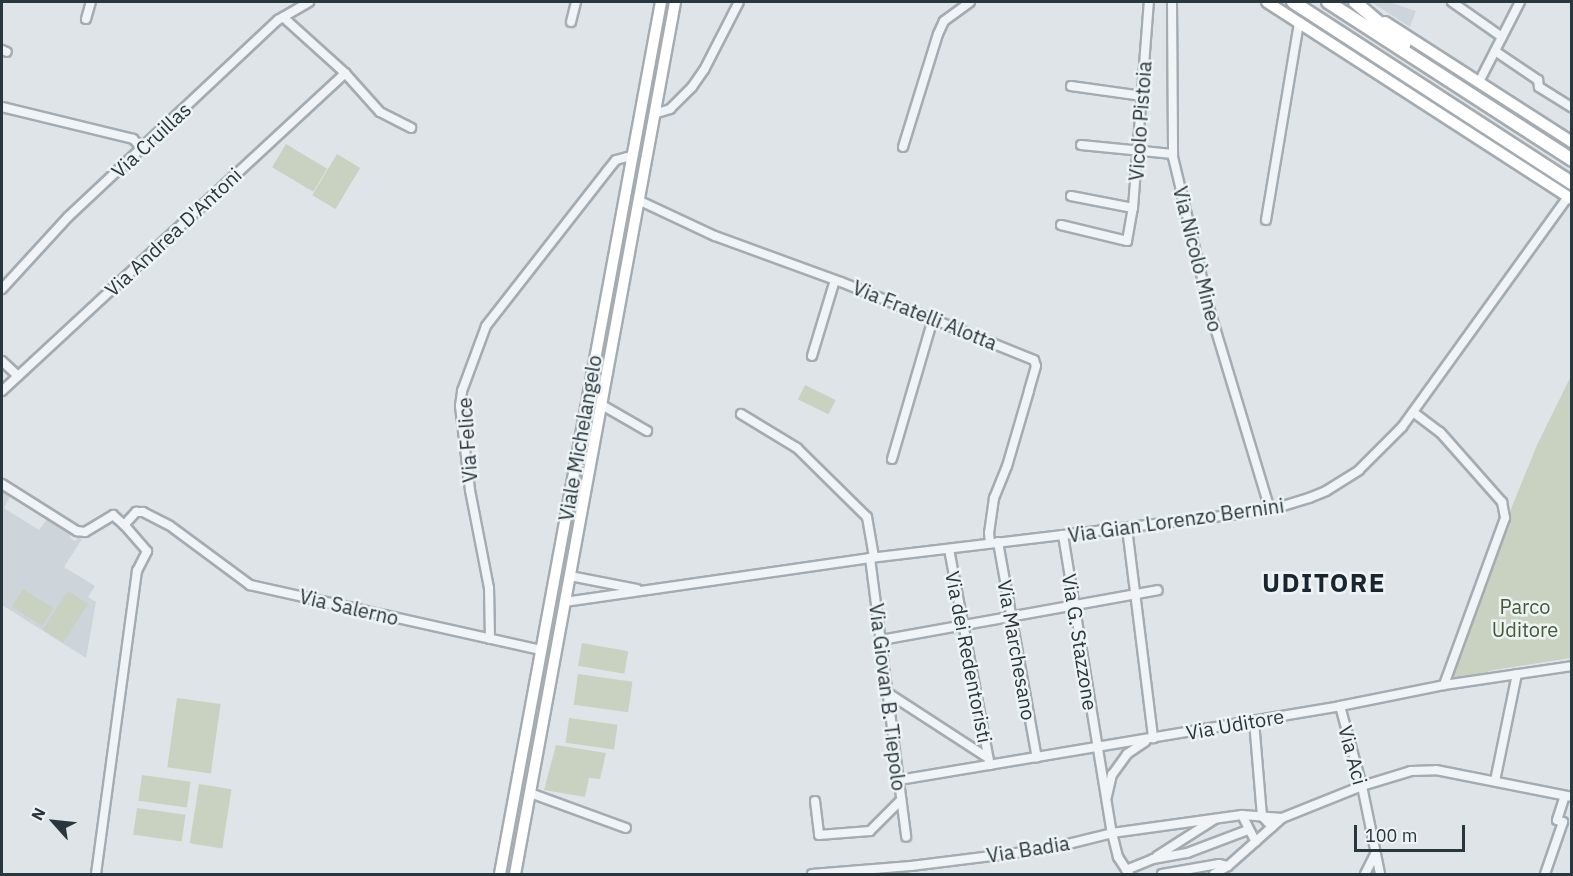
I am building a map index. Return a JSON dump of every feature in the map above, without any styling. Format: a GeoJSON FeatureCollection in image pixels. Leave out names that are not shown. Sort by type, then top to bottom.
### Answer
{"type":"FeatureCollection","features":[{"type":"Feature","properties":{"kind":"main road"},"geometry":{"type":"LineString","coordinates":[[1293,2],[1572,183]]}},
{"type":"Feature","properties":{"kind":"main road"},"geometry":{"type":"LineString","coordinates":[[1328,2],[1572,160]]}},
{"type":"Feature","properties":{"kind":"main road"},"geometry":{"type":"LineString","coordinates":[[1355,2],[1449,81]]}},
{"type":"Feature","properties":{"kind":"street"},"geometry":{"type":"LineString","coordinates":[[86,19],[91,2]]}},
{"type":"Feature","properties":{"kind":"street","name":"Via Cruillas"},"geometry":{"type":"LineString","coordinates":[[2,289],[68,217],[283,17],[309,2]]}},
{"type":"Feature","properties":{"kind":"street"},"geometry":{"type":"LineString","coordinates":[[571,22],[576,2]]}},
{"type":"Feature","properties":{"kind":"street","name":"Viale Michelangelo"},"geometry":{"type":"LineString","coordinates":[[500,874],[661,2]]}},
{"type":"Feature","properties":{"kind":"street","name":"Viale Michelangelo"},"geometry":{"type":"LineString","coordinates":[[514,874],[675,2]]}},
{"type":"Feature","properties":{"kind":"street"},"geometry":{"type":"LineString","coordinates":[[654,114],[670,110],[692,87],[704,70],[739,2]]}},
{"type":"Feature","properties":{"kind":"street"},"geometry":{"type":"LineString","coordinates":[[903,147],[944,21],[970,2]]}},
{"type":"Feature","properties":{"kind":"street","name":"Vicolo Pistoia"},"geometry":{"type":"LineString","coordinates":[[1061,225],[1127,241],[1133,208],[1149,2]]}},
{"type":"Feature","properties":{"kind":"street","name":"Via Nicolò Mineo"},"geometry":{"type":"LineString","coordinates":[[1172,2],[1173,154],[1205,291],[1233,395],[1270,510]]}},
{"type":"Feature","properties":{"kind":"street"},"geometry":{"type":"LineString","coordinates":[[1267,2],[1570,198]]}},
{"type":"Feature","properties":{"kind":"street"},"geometry":{"type":"LineString","coordinates":[[1355,2],[1572,142]]}},
{"type":"Feature","properties":{"kind":"street"},"geometry":{"type":"LineString","coordinates":[[1452,2],[1502,37]]}},
{"type":"Feature","properties":{"kind":"street"},"geometry":{"type":"LineString","coordinates":[[1479,82],[1520,2]]}},
{"type":"Feature","properties":{"kind":"street"},"geometry":{"type":"LineString","coordinates":[[283,17],[345,73],[380,112],[411,128]]}},
{"type":"Feature","properties":{"kind":"street"},"geometry":{"type":"LineString","coordinates":[[1266,220],[1299,22]]}},
{"type":"Feature","properties":{"kind":"street"},"geometry":{"type":"LineString","coordinates":[[1495,51],[1538,80],[1539,87],[1572,108]]}},
{"type":"Feature","properties":{"kind":"street","name":"Via Andrea D'Antoni"},"geometry":{"type":"LineString","coordinates":[[2,391],[345,73]]}},
{"type":"Feature","properties":{"kind":"street"},"geometry":{"type":"LineString","coordinates":[[1071,86],[1142,96]]}},
{"type":"Feature","properties":{"kind":"street"},"geometry":{"type":"LineString","coordinates":[[2,107],[133,139],[142,149]]}},
{"type":"Feature","properties":{"kind":"street"},"geometry":{"type":"LineString","coordinates":[[1081,145],[1173,154]]}},
{"type":"Feature","properties":{"kind":"street","name":"Via Felice"},"geometry":{"type":"LineString","coordinates":[[490,639],[488,579],[471,498],[462,435],[462,391],[486,326],[616,160],[631,156]]}},
{"type":"Feature","properties":{"kind":"street"},"geometry":{"type":"LineString","coordinates":[[1071,196],[1133,208]]}},
{"type":"Feature","properties":{"kind":"street","name":"Via Gian Lorenzo Bernini"},"geometry":{"type":"LineString","coordinates":[[565,602],[872,558],[1270,510],[1308,498],[1342,481],[1374,457],[1413,412],[1570,198]]}},
{"type":"Feature","properties":{"kind":"street","name":"Via Fratelli Alotta"},"geometry":{"type":"LineString","coordinates":[[639,200],[716,236],[835,280],[1032,359],[1036,364],[1007,466],[994,498],[989,533],[994,543]]}},
{"type":"Feature","properties":{"kind":"street"},"geometry":{"type":"LineString","coordinates":[[812,356],[835,280]]}},
{"type":"Feature","properties":{"kind":"street"},"geometry":{"type":"LineString","coordinates":[[892,459],[933,319]]}},
{"type":"Feature","properties":{"kind":"street"},"geometry":{"type":"LineString","coordinates":[[2,360],[18,376]]}},
{"type":"Feature","properties":{"kind":"street"},"geometry":{"type":"LineString","coordinates":[[586,403],[602,405],[647,431]]}},
{"type":"Feature","properties":{"kind":"street"},"geometry":{"type":"LineString","coordinates":[[1413,412],[1440,432],[1502,502],[1505,518],[1444,685]]}},
{"type":"Feature","properties":{"kind":"street","name":"Via Giovan B. Tiepolo"},"geometry":{"type":"LineString","coordinates":[[741,414],[797,448],[867,517],[906,837]]}},
{"type":"Feature","properties":{"kind":"street","name":"Via Salerno"},"geometry":{"type":"LineString","coordinates":[[2,484],[77,531],[85,532],[113,515],[124,525],[136,512],[142,512],[171,527],[250,585],[541,650]]}},
{"type":"Feature","properties":{"kind":"street"},"geometry":{"type":"LineString","coordinates":[[96,874],[137,571],[147,551],[124,525]]}},
{"type":"Feature","properties":{"kind":"street"},"geometry":{"type":"LineString","coordinates":[[1106,801],[1112,776],[1127,754],[1151,739],[1127,528]]}},
{"type":"Feature","properties":{"kind":"street","name":"Via G. Stazzone"},"geometry":{"type":"LineString","coordinates":[[1062,535],[1112,833],[1118,857],[1128,872]]}},
{"type":"Feature","properties":{"kind":"street","name":"Via Marchesano"},"geometry":{"type":"LineString","coordinates":[[994,543],[1011,616],[1037,758]]}},
{"type":"Feature","properties":{"kind":"street","name":"Via dei Redentoristi"},"geometry":{"type":"LineString","coordinates":[[949,549],[989,762]]}},
{"type":"Feature","properties":{"kind":"street","name":"Via Gian Lorenzo Bernini"},"geometry":{"type":"LineString","coordinates":[[570,576],[644,591]]}},
{"type":"Feature","properties":{"kind":"street"},"geometry":{"type":"LineString","coordinates":[[881,640],[1158,590]]}},
{"type":"Feature","properties":{"kind":"street","name":"Via Uditore"},"geometry":{"type":"LineString","coordinates":[[899,780],[989,762],[1037,758],[1340,706],[1444,685],[1572,666]]}},
{"type":"Feature","properties":{"kind":"street"},"geometry":{"type":"LineString","coordinates":[[1495,781],[1517,675]]}},
{"type":"Feature","properties":{"kind":"street"},"geometry":{"type":"LineString","coordinates":[[888,693],[989,762]]}},
{"type":"Feature","properties":{"kind":"street","name":"Via Aci"},"geometry":{"type":"LineString","coordinates":[[1340,706],[1362,786],[1380,874]]}},
{"type":"Feature","properties":{"kind":"street"},"geometry":{"type":"LineString","coordinates":[[529,717],[543,719]]}},
{"type":"Feature","properties":{"kind":"street"},"geometry":{"type":"LineString","coordinates":[[1254,721],[1262,816],[1272,827]]}},
{"type":"Feature","properties":{"kind":"street"},"geometry":{"type":"LineString","coordinates":[[1214,874],[1228,866],[1282,818],[1362,786],[1422,770],[1495,781],[1568,797],[1557,820],[1563,822],[1545,874]]}},
{"type":"Feature","properties":{"kind":"street"},"geometry":{"type":"LineString","coordinates":[[530,793],[626,828]]}},
{"type":"Feature","properties":{"kind":"street"},"geometry":{"type":"LineString","coordinates":[[815,801],[819,835],[870,831],[901,800]]}},
{"type":"Feature","properties":{"kind":"street"},"geometry":{"type":"LineString","coordinates":[[1242,815],[1256,842]]}},
{"type":"Feature","properties":{"kind":"street","name":"Via Badia"},"geometry":{"type":"LineString","coordinates":[[812,874],[912,870],[1048,849],[1112,833],[1242,815],[1282,818]]}},
{"type":"Feature","properties":{"kind":"street"},"geometry":{"type":"LineString","coordinates":[[1128,872],[1217,819]]}},
{"type":"Feature","properties":{"kind":"street"},"geometry":{"type":"LineString","coordinates":[[1153,859],[1187,853],[1248,830]]}},
{"type":"Feature","properties":{"kind":"street"},"geometry":{"type":"LineString","coordinates":[[1365,874],[1376,854]]}},
{"type":"Feature","properties":{"kind":"street"},"geometry":{"type":"LineString","coordinates":[[1162,874],[1219,864],[1228,866]]}},
{"type":"Feature","properties":{"kind":"shaded area"},"geometry":{"type":"Polygon","coordinates":[[[1371,2],[1389,2],[1416,11],[1410,27],[1371,2]]]}},
{"type":"Feature","properties":{"kind":"shaded area"},"geometry":{"type":"Polygon","coordinates":[[[2,489],[11,495],[4,508],[39,530],[48,518],[71,533],[70,538],[75,541],[78,537],[82,539],[64,567],[95,586],[88,597],[96,602],[86,658],[2,605],[2,489]]]}},
{"type":"Feature","properties":{"kind":"green space"},"geometry":{"type":"Polygon","coordinates":[[[286,144],[327,169],[313,192],[272,167],[286,144]]]}},
{"type":"Feature","properties":{"kind":"green space"},"geometry":{"type":"Polygon","coordinates":[[[337,154],[360,168],[335,209],[312,195],[337,154]]]}},
{"type":"Feature","properties":{"kind":"green space","name":"Parco Uditore"},"geometry":{"type":"Polygon","coordinates":[[[1571,376],[1571,658],[1494,670],[1450,682],[1496,559],[1511,509],[1537,445],[1571,376]]]}},
{"type":"Feature","properties":{"kind":"green space"},"geometry":{"type":"Polygon","coordinates":[[[805,385],[836,400],[829,414],[798,399],[805,385]]]}},
{"type":"Feature","properties":{"kind":"green space"},"geometry":{"type":"Polygon","coordinates":[[[23,589],[54,608],[42,626],[12,607],[23,589]]]}},
{"type":"Feature","properties":{"kind":"green space"},"geometry":{"type":"Polygon","coordinates":[[[68,591],[88,604],[63,643],[43,630],[68,591]]]}},
{"type":"Feature","properties":{"kind":"green space"},"geometry":{"type":"Polygon","coordinates":[[[582,643],[628,651],[624,674],[578,666],[582,643]]]}},
{"type":"Feature","properties":{"kind":"green space"},"geometry":{"type":"Polygon","coordinates":[[[578,674],[632,682],[628,712],[574,705],[578,674]]]}},
{"type":"Feature","properties":{"kind":"green space"},"geometry":{"type":"Polygon","coordinates":[[[177,698],[221,704],[211,773],[167,767],[177,698]]]}},
{"type":"Feature","properties":{"kind":"green space"},"geometry":{"type":"Polygon","coordinates":[[[569,718],[618,725],[614,750],[566,743],[569,718]]]}},
{"type":"Feature","properties":{"kind":"green space"},"geometry":{"type":"Polygon","coordinates":[[[556,745],[606,753],[600,779],[589,778],[585,797],[544,790],[556,745]]]}},
{"type":"Feature","properties":{"kind":"green space"},"geometry":{"type":"Polygon","coordinates":[[[142,775],[191,782],[187,808],[138,801],[142,775]]]}},
{"type":"Feature","properties":{"kind":"green space"},"geometry":{"type":"Polygon","coordinates":[[[199,784],[232,789],[222,848],[190,843],[199,784]]]}},
{"type":"Feature","properties":{"kind":"green space"},"geometry":{"type":"Polygon","coordinates":[[[137,808],[186,815],[182,842],[133,835],[137,808]]]}},
{"type":"Feature","properties":{"kind":"district","name":"UDITORE"},"geometry":{"type":"Point","coordinates":[1324,583]}}]}
